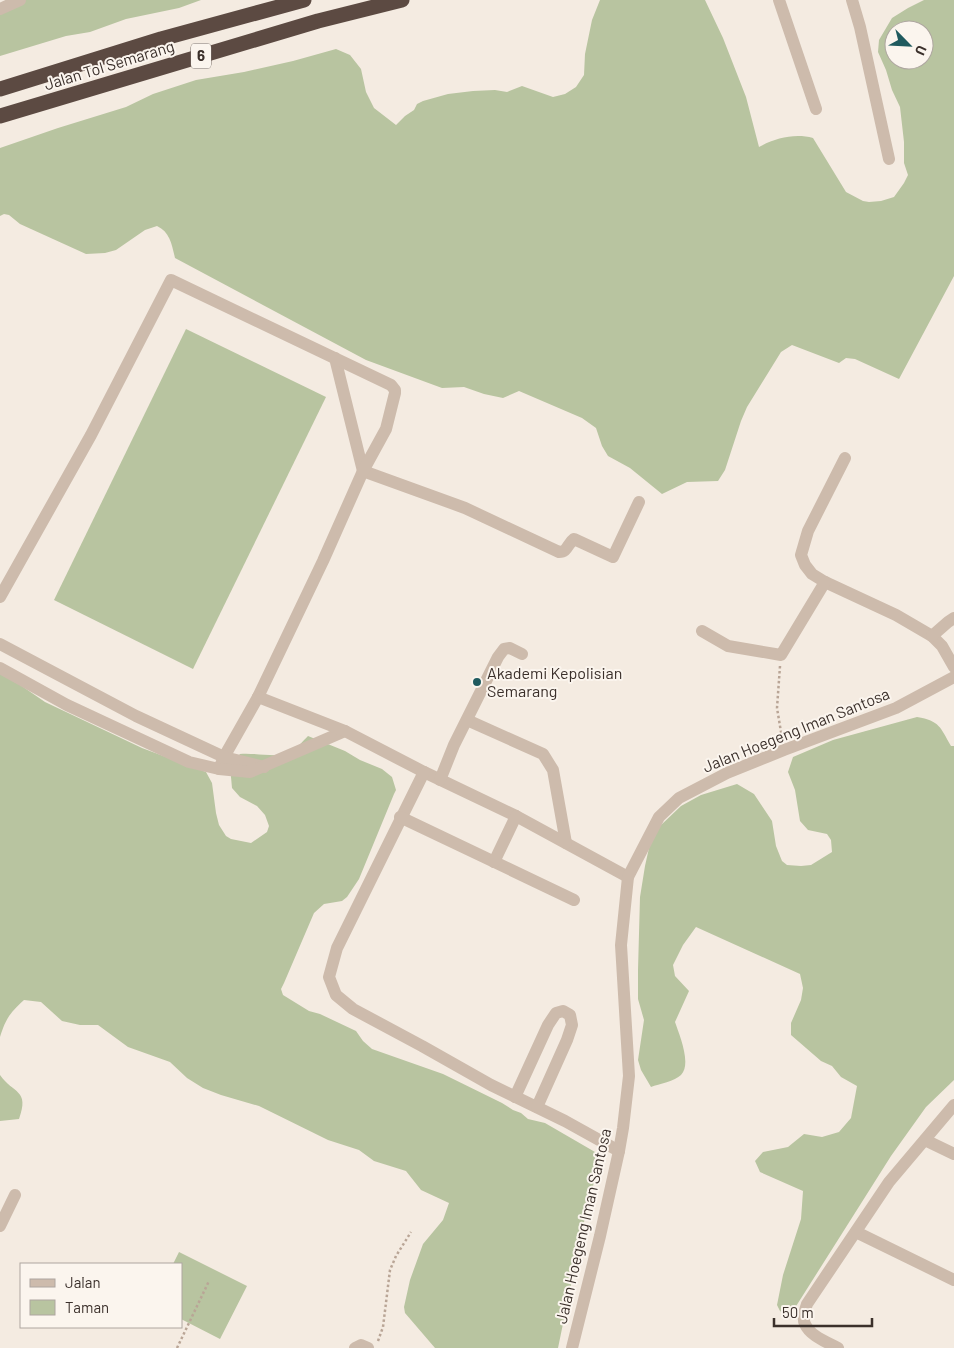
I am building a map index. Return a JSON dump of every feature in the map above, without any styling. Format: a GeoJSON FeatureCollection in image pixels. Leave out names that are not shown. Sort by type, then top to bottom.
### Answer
{"type":"FeatureCollection","features":[{"type":"Feature","properties":{"kind":"highway","name":"Jalan Tol Semarang"},"geometry":{"type":"LineString","coordinates":[[0,89],[161,39],[304,0]]}},
{"type":"Feature","properties":{"kind":"highway","name":"Jalan Tol Semarang"},"geometry":{"type":"LineString","coordinates":[[0,116],[318,22],[402,0]]}},
{"type":"Feature","properties":{"kind":"street"},"geometry":{"type":"LineString","coordinates":[[0,8],[20,0]]}},
{"type":"Feature","properties":{"kind":"street"},"geometry":{"type":"LineString","coordinates":[[779,0],[816,110]]}},
{"type":"Feature","properties":{"kind":"street"},"geometry":{"type":"LineString","coordinates":[[852,0],[860,27],[889,158]]}},
{"type":"Feature","properties":{"kind":"street"},"geometry":{"type":"LineString","coordinates":[[0,597],[91,435],[171,280],[391,385],[395,393],[386,429],[364,471],[258,697],[219,769]]}},
{"type":"Feature","properties":{"kind":"street"},"geometry":{"type":"LineString","coordinates":[[335,358],[364,471]]}},
{"type":"Feature","properties":{"kind":"street"},"geometry":{"type":"LineString","coordinates":[[845,458],[808,531],[801,554],[805,565],[812,574],[824,582],[896,616],[932,636],[942,646],[954,666]]}},
{"type":"Feature","properties":{"kind":"street"},"geometry":{"type":"LineString","coordinates":[[364,471],[465,508],[559,552],[566,550],[574,539],[613,557],[638,502]]}},
{"type":"Feature","properties":{"kind":"street"},"geometry":{"type":"LineString","coordinates":[[702,631],[728,646],[781,655],[824,582]]}},
{"type":"Feature","properties":{"kind":"street"},"geometry":{"type":"LineString","coordinates":[[932,636],[954,618]]}},
{"type":"Feature","properties":{"kind":"street"},"geometry":{"type":"LineString","coordinates":[[0,644],[136,716],[224,757],[264,767]]}},
{"type":"Feature","properties":{"kind":"street"},"geometry":{"type":"LineString","coordinates":[[440,780],[454,745],[498,657],[504,649],[510,648],[522,654]]}},
{"type":"Feature","properties":{"kind":"street"},"geometry":{"type":"LineString","coordinates":[[0,668],[67,705],[180,758],[219,769],[250,772],[345,731]]}},
{"type":"Feature","properties":{"kind":"street","name":"Jalan Hoegeng Iman Santosa"},"geometry":{"type":"LineString","coordinates":[[572,1348],[619,1152],[629,1076],[621,944],[628,878],[659,817],[679,798],[727,773],[896,708],[954,677]]}},
{"type":"Feature","properties":{"kind":"street"},"geometry":{"type":"LineString","coordinates":[[258,697],[345,731],[440,780],[516,816],[628,878]]}},
{"type":"Feature","properties":{"kind":"street"},"geometry":{"type":"LineString","coordinates":[[467,720],[543,754],[553,770],[566,844]]}},
{"type":"Feature","properties":{"kind":"street"},"geometry":{"type":"LineString","coordinates":[[424,772],[400,817],[338,948],[329,977],[336,995],[353,1009],[491,1085],[564,1121],[619,1152]]}},
{"type":"Feature","properties":{"kind":"street"},"geometry":{"type":"LineString","coordinates":[[494,862],[516,816]]}},
{"type":"Feature","properties":{"kind":"street"},"geometry":{"type":"LineString","coordinates":[[400,817],[574,900]]}},
{"type":"Feature","properties":{"kind":"street"},"geometry":{"type":"LineString","coordinates":[[515,1097],[548,1024],[556,1013],[563,1011],[570,1015],[572,1025],[536,1107]]}},
{"type":"Feature","properties":{"kind":"street"},"geometry":{"type":"LineString","coordinates":[[838,1348],[812,1332],[804,1323],[807,1304],[889,1182],[954,1105]]}},
{"type":"Feature","properties":{"kind":"street"},"geometry":{"type":"LineString","coordinates":[[925,1140],[954,1154]]}},
{"type":"Feature","properties":{"kind":"street"},"geometry":{"type":"LineString","coordinates":[[0,1226],[15,1196]]}},
{"type":"Feature","properties":{"kind":"street"},"geometry":{"type":"LineString","coordinates":[[856,1232],[954,1280]]}},
{"type":"Feature","properties":{"kind":"street"},"geometry":{"type":"LineString","coordinates":[[355,1348],[361,1344],[368,1348]]}},
{"type":"Feature","properties":{"kind":"path"},"geometry":{"type":"LineString","coordinates":[[781,655],[777,708],[784,750]]}},
{"type":"Feature","properties":{"kind":"path"},"geometry":{"type":"LineString","coordinates":[[374,1348],[383,1327],[390,1270],[396,1256],[411,1232]]}},
{"type":"Feature","properties":{"kind":"path"},"geometry":{"type":"LineString","coordinates":[[177,1348],[209,1281]]}},
{"type":"Feature","properties":{"kind":"green space"},"geometry":{"type":"Polygon","coordinates":[[[20,0],[201,0],[179,8],[126,19],[90,32],[66,36],[0,56],[0,15],[20,0]]]}},
{"type":"Feature","properties":{"kind":"green space"},"geometry":{"type":"Polygon","coordinates":[[[600,0],[705,0],[723,38],[746,97],[759,147],[785,137],[813,138],[846,192],[863,201],[881,201],[894,197],[908,175],[904,163],[900,107],[886,70],[934,70],[934,20],[891,20],[924,0],[954,0],[954,276],[899,379],[855,359],[846,358],[839,363],[792,345],[781,352],[747,407],[725,470],[718,481],[687,482],[662,494],[630,468],[608,456],[602,446],[596,428],[582,418],[519,391],[503,398],[464,387],[442,388],[366,360],[175,258],[168,235],[157,226],[145,230],[116,250],[105,253],[86,254],[20,224],[9,215],[4,214],[0,216],[0,148],[126,107],[153,94],[196,80],[244,72],[336,49],[350,55],[361,69],[366,92],[374,108],[396,125],[414,110],[417,104],[448,94],[495,90],[507,92],[522,86],[553,97],[565,94],[576,87],[584,75],[585,54],[592,20],[600,0]]]}},
{"type":"Feature","properties":{"kind":"green space"},"geometry":{"type":"Polygon","coordinates":[[[884,32],[884,66],[878,52],[879,40],[884,32]]]}},
{"type":"Feature","properties":{"kind":"green space"},"geometry":{"type":"Polygon","coordinates":[[[186,329],[326,397],[193,669],[54,600],[186,329]]]}},
{"type":"Feature","properties":{"kind":"green space"},"geometry":{"type":"Polygon","coordinates":[[[0,671],[45,702],[142,748],[206,772],[212,783],[219,825],[226,836],[231,839],[251,843],[267,832],[269,826],[265,815],[257,806],[240,797],[232,788],[230,766],[240,754],[286,754],[291,752],[308,736],[382,769],[392,777],[396,790],[359,879],[347,897],[342,901],[324,904],[314,913],[281,989],[283,995],[309,1011],[320,1014],[356,1031],[372,1049],[443,1074],[521,1113],[528,1119],[545,1123],[595,1152],[599,1162],[584,1222],[582,1248],[572,1280],[558,1348],[435,1348],[405,1313],[404,1307],[410,1280],[423,1244],[443,1220],[449,1203],[421,1190],[406,1171],[374,1161],[359,1150],[328,1140],[259,1106],[203,1088],[187,1078],[170,1062],[128,1047],[98,1025],[80,1025],[62,1021],[41,1002],[24,1000],[9,1016],[0,1037],[0,671]]]}},
{"type":"Feature","properties":{"kind":"green space"},"geometry":{"type":"Polygon","coordinates":[[[917,717],[939,726],[951,746],[954,746],[954,1080],[926,1107],[891,1156],[793,1311],[787,1315],[780,1311],[777,1305],[783,1275],[801,1219],[803,1191],[760,1172],[755,1161],[763,1152],[788,1147],[804,1134],[822,1137],[839,1132],[851,1118],[857,1086],[841,1077],[832,1066],[821,1061],[791,1035],[791,1023],[801,1000],[803,988],[800,974],[696,927],[683,945],[673,965],[675,976],[689,991],[675,1022],[684,1049],[684,1070],[675,1079],[651,1087],[641,1070],[638,1060],[644,1020],[638,999],[638,970],[640,897],[645,866],[649,848],[660,826],[681,806],[701,795],[737,784],[754,794],[772,821],[776,846],[782,861],[787,865],[811,865],[832,852],[831,840],[827,834],[808,830],[800,821],[795,790],[788,772],[793,757],[833,740],[917,717]]]}},
{"type":"Feature","properties":{"kind":"green space"},"geometry":{"type":"Polygon","coordinates":[[[0,1075],[21,1097],[22,1109],[19,1119],[0,1121],[0,1075]]]}},
{"type":"Feature","properties":{"kind":"green space"},"geometry":{"type":"Polygon","coordinates":[[[179,1252],[247,1286],[220,1339],[182,1320],[182,1263],[174,1263],[179,1252]]]}},
{"type":"Feature","properties":{"kind":"place","name":"Akademi Kepolisian Semarang"},"geometry":{"type":"Point","coordinates":[477,682]}}]}
